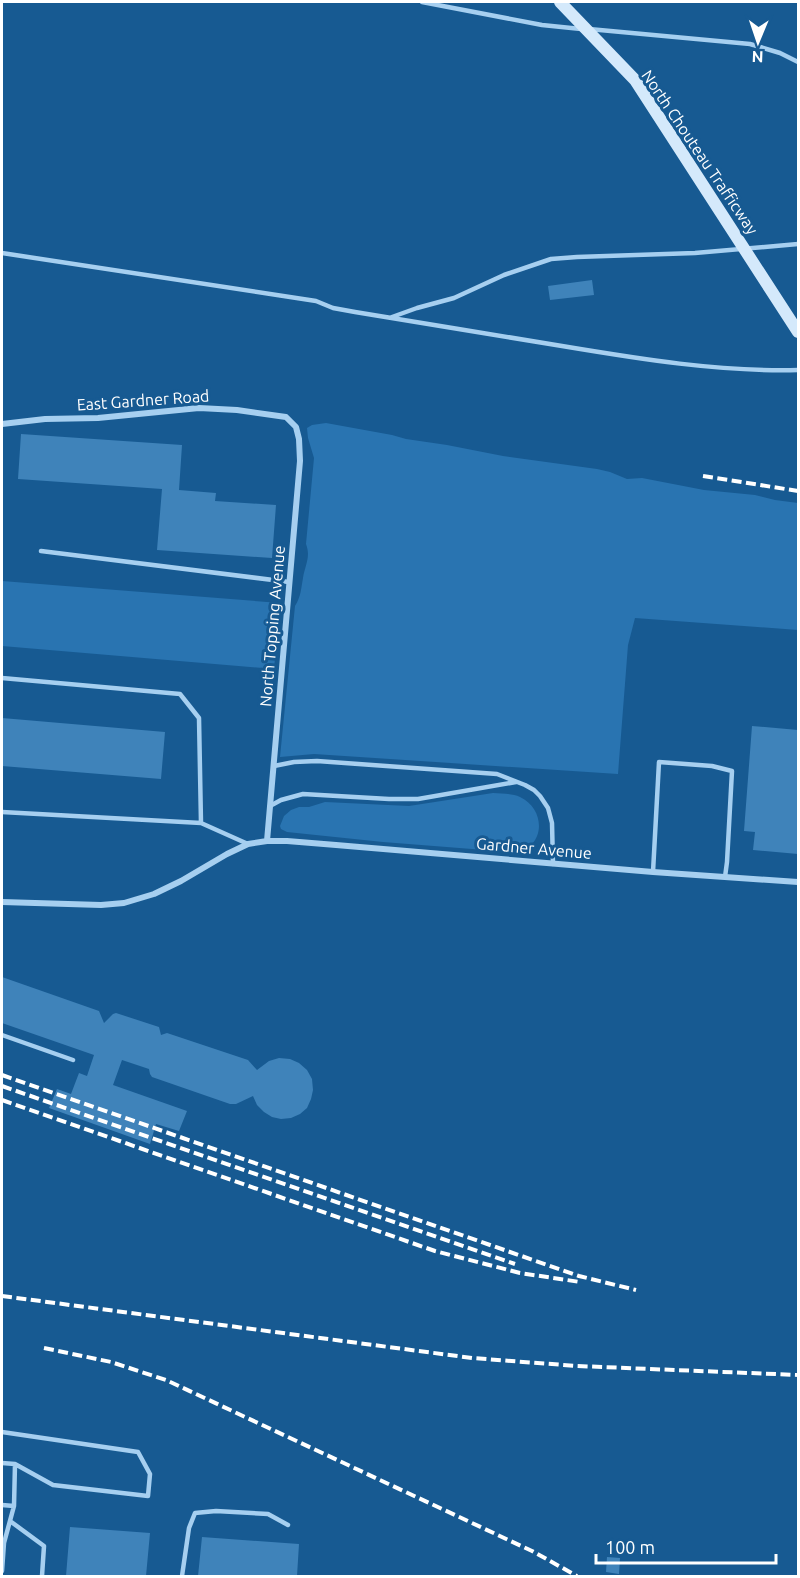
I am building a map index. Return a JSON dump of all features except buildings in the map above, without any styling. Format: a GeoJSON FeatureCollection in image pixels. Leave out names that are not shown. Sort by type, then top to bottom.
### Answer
{"type":"FeatureCollection","features":[{"type":"Feature","properties":{"kind":"main road","name":"North Chouteau Trafficway"},"geometry":{"type":"LineString","coordinates":[[560,2],[635,80],[798,332]]}},
{"type":"Feature","properties":{"kind":"street","name":"East Gardner Road"},"geometry":{"type":"LineString","coordinates":[[2,424],[199,408],[237,410],[286,417]]}},
{"type":"Feature","properties":{"kind":"street","name":"North Topping Avenue"},"geometry":{"type":"LineString","coordinates":[[267,842],[300,461],[296,427],[286,417]]}},
{"type":"Feature","properties":{"kind":"street","name":"Gardner Avenue"},"geometry":{"type":"LineString","coordinates":[[248,844],[287,841],[798,882]]}},
{"type":"Feature","properties":{"kind":"street"},"geometry":{"type":"LineString","coordinates":[[2,902],[101,905],[124,903],[154,894],[248,844]]}},
{"type":"Feature","properties":{"kind":"lane"},"geometry":{"type":"LineString","coordinates":[[422,2],[542,25],[750,44],[780,53],[798,62]]}},
{"type":"Feature","properties":{"kind":"lane"},"geometry":{"type":"LineString","coordinates":[[391,318],[454,297],[504,275],[551,259],[695,253],[798,244]]}},
{"type":"Feature","properties":{"kind":"lane"},"geometry":{"type":"LineString","coordinates":[[2,253],[316,301],[333,308],[658,361],[759,370],[798,370]]}},
{"type":"Feature","properties":{"kind":"lane"},"geometry":{"type":"LineString","coordinates":[[41,551],[289,582]]}},
{"type":"Feature","properties":{"kind":"lane"},"geometry":{"type":"LineString","coordinates":[[2,678],[180,694],[199,718],[201,823]]}},
{"type":"Feature","properties":{"kind":"lane"},"geometry":{"type":"LineString","coordinates":[[274,766],[305,760],[496,774],[534,790],[548,808],[552,823],[553,864]]}},
{"type":"Feature","properties":{"kind":"lane"},"geometry":{"type":"LineString","coordinates":[[653,872],[659,762],[669,762],[712,766],[732,771],[725,877]]}},
{"type":"Feature","properties":{"kind":"lane"},"geometry":{"type":"LineString","coordinates":[[270,806],[303,794],[418,799],[516,782]]}},
{"type":"Feature","properties":{"kind":"lane"},"geometry":{"type":"LineString","coordinates":[[2,812],[201,823],[248,844]]}},
{"type":"Feature","properties":{"kind":"lane"},"geometry":{"type":"LineString","coordinates":[[2,1035],[73,1059]]}},
{"type":"Feature","properties":{"kind":"lane"},"geometry":{"type":"LineString","coordinates":[[2,1432],[138,1452],[150,1474],[148,1496],[53,1485],[15,1464],[2,1462]]}},
{"type":"Feature","properties":{"kind":"lane"},"geometry":{"type":"LineString","coordinates":[[2,1571],[4,1543],[14,1506],[15,1464]]}},
{"type":"Feature","properties":{"kind":"lane"},"geometry":{"type":"LineString","coordinates":[[2,1505],[14,1506]]}},
{"type":"Feature","properties":{"kind":"lane"},"geometry":{"type":"LineString","coordinates":[[182,1576],[189,1528],[195,1513],[216,1511],[268,1514],[288,1525]]}},
{"type":"Feature","properties":{"kind":"lane"},"geometry":{"type":"LineString","coordinates":[[10,1521],[44,1546],[42,1576]]}},
{"type":"Feature","properties":{"kind":"shaded area"},"geometry":{"type":"Polygon","coordinates":[[[326,423],[503,456],[597,469],[627,479],[642,478],[704,490],[755,495],[798,503],[798,630],[635,618],[628,645],[618,774],[314,754],[280,757],[295,606],[308,557],[306,544],[314,458],[307,428],[326,423]]]}},
{"type":"Feature","properties":{"kind":"shaded area"},"geometry":{"type":"Polygon","coordinates":[[[2,581],[280,603],[274,669],[2,646],[2,581]]]}},
{"type":"Feature","properties":{"kind":"shaded area"},"geometry":{"type":"Polygon","coordinates":[[[493,793],[520,797],[535,811],[539,829],[531,845],[511,852],[287,832],[280,826],[284,816],[291,810],[325,802],[409,806],[493,793]]]}},
{"type":"Feature","properties":{"kind":"railway"},"geometry":{"type":"LineString","coordinates":[[703,476],[798,491]]}},
{"type":"Feature","properties":{"kind":"railway"},"geometry":{"type":"LineString","coordinates":[[2,1075],[579,1276],[636,1290]]}},
{"type":"Feature","properties":{"kind":"railway"},"geometry":{"type":"LineString","coordinates":[[2,1086],[515,1264]]}},
{"type":"Feature","properties":{"kind":"railway"},"geometry":{"type":"LineString","coordinates":[[2,1100],[435,1251],[520,1273],[580,1282]]}},
{"type":"Feature","properties":{"kind":"railway"},"geometry":{"type":"LineString","coordinates":[[2,1296],[472,1358],[577,1366],[798,1375]]}},
{"type":"Feature","properties":{"kind":"railway"},"geometry":{"type":"LineString","coordinates":[[44,1348],[111,1362],[166,1380],[532,1551],[577,1576]]}}]}
